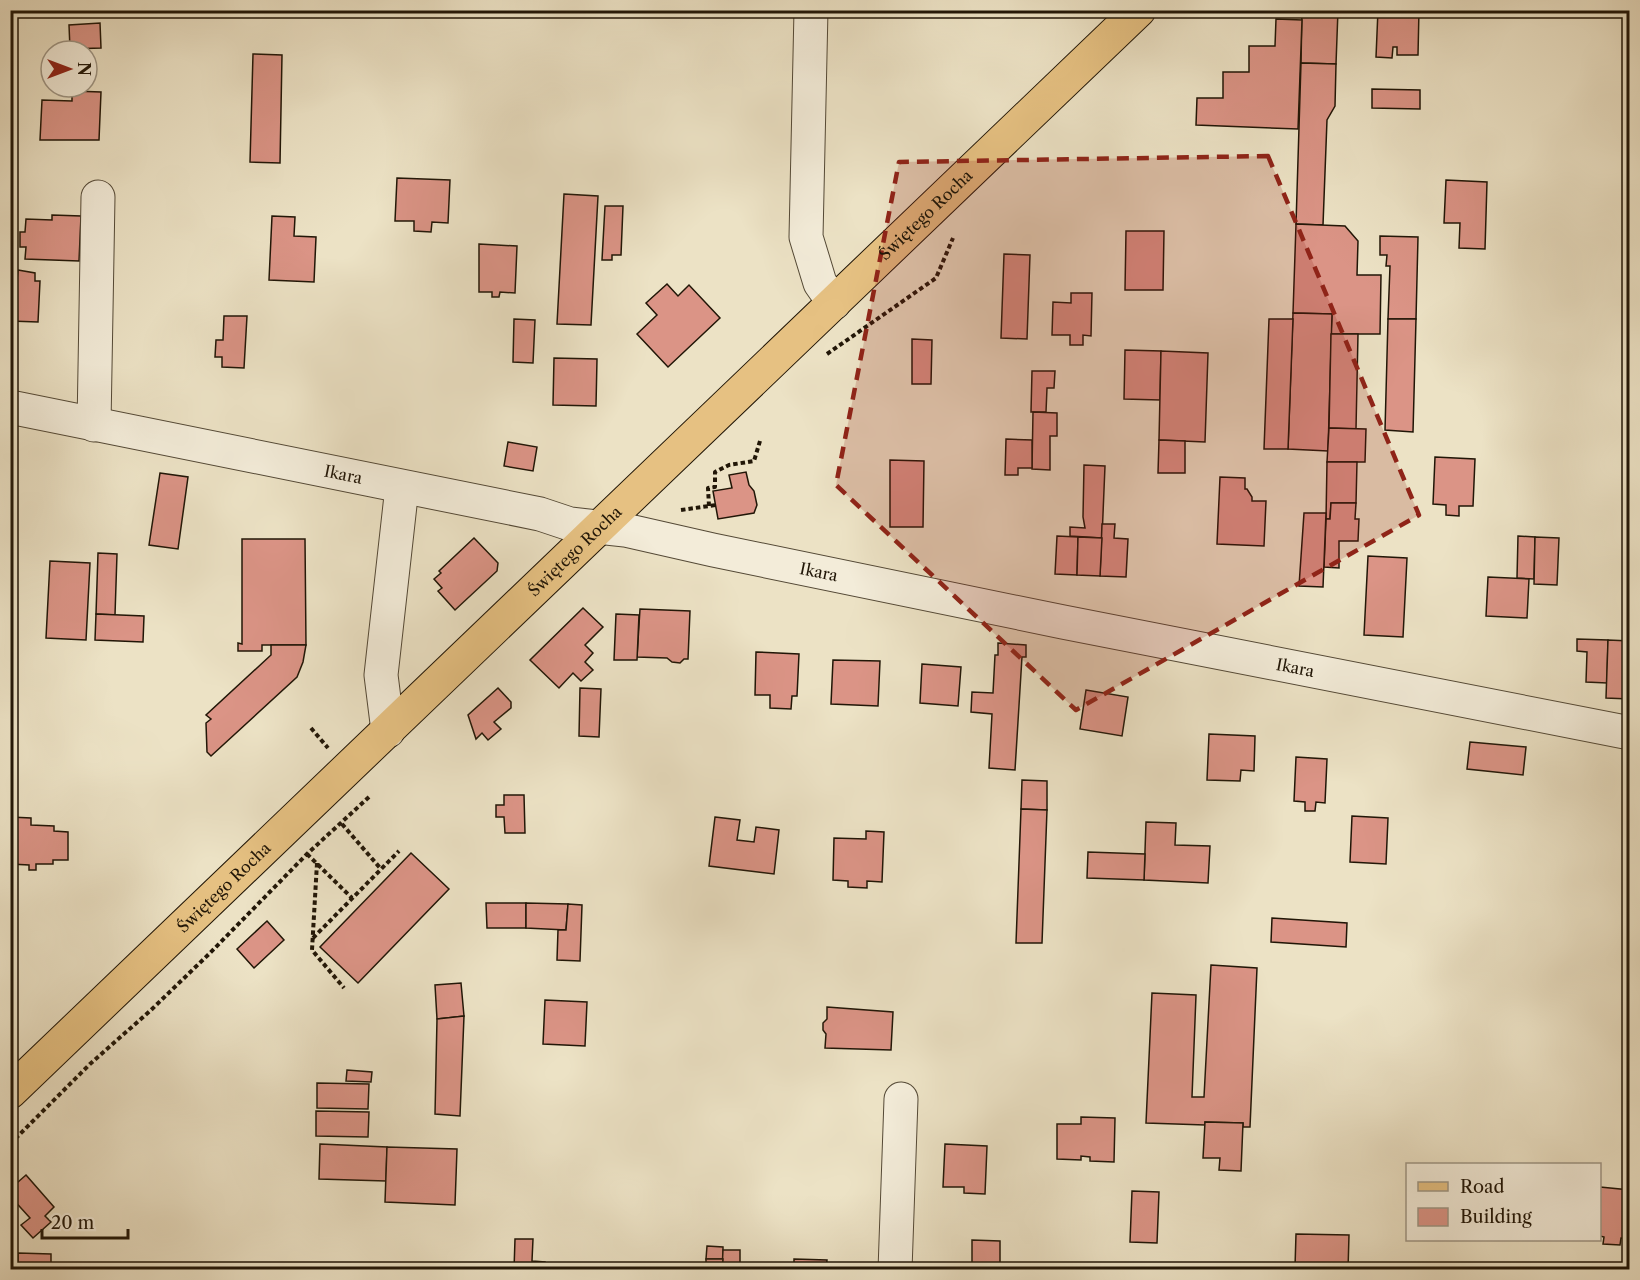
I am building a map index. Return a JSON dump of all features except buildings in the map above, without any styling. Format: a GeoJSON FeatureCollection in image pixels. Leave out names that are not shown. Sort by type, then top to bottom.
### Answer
{"type":"FeatureCollection","features":[{"type":"Feature","properties":{"kind":"main road","name":"Świętego Rocha"},"geometry":{"type":"LineString","coordinates":[[10,1092],[1139,10]]}},
{"type":"Feature","properties":{"kind":"street"},"geometry":{"type":"LineString","coordinates":[[811,10],[806,237],[820,283],[834,303]]}},
{"type":"Feature","properties":{"kind":"street"},"geometry":{"type":"LineString","coordinates":[[94,425],[98,197]]}},
{"type":"Feature","properties":{"kind":"street","name":"Ikara"},"geometry":{"type":"LineString","coordinates":[[10,407],[540,514],[570,524],[645,534],[1063,622],[1629,734]]}},
{"type":"Feature","properties":{"kind":"street"},"geometry":{"type":"LineString","coordinates":[[388,731],[381,675],[402,487]]}},
{"type":"Feature","properties":{"kind":"street"},"geometry":{"type":"LineString","coordinates":[[895,1269],[901,1100]]}},
{"type":"Feature","properties":{"kind":"path"},"geometry":{"type":"LineString","coordinates":[[818,360],[936,278],[953,238]]}},
{"type":"Feature","properties":{"kind":"path"},"geometry":{"type":"LineString","coordinates":[[709,506],[708,488],[715,487],[715,472],[729,465],[754,461],[760,441]]}},
{"type":"Feature","properties":{"kind":"path"},"geometry":{"type":"LineString","coordinates":[[678,511],[716,505]]}},
{"type":"Feature","properties":{"kind":"path"},"geometry":{"type":"LineString","coordinates":[[311,728],[331,751]]}},
{"type":"Feature","properties":{"kind":"path"},"geometry":{"type":"LineString","coordinates":[[10,1144],[90,1064],[210,953],[307,854],[369,796]]}},
{"type":"Feature","properties":{"kind":"path"},"geometry":{"type":"LineString","coordinates":[[341,824],[381,869]]}},
{"type":"Feature","properties":{"kind":"path"},"geometry":{"type":"LineString","coordinates":[[313,938],[399,851]]}},
{"type":"Feature","properties":{"kind":"path"},"geometry":{"type":"LineString","coordinates":[[307,854],[352,898]]}},
{"type":"Feature","properties":{"kind":"path"},"geometry":{"type":"LineString","coordinates":[[317,863],[312,950],[344,988]]}},
{"type":"Feature","properties":{"kind":"highlighted area"},"geometry":{"type":"Polygon","coordinates":[[[1268,156],[1419,515],[1076,710],[836,485],[899,162],[1268,156]]]}}]}
